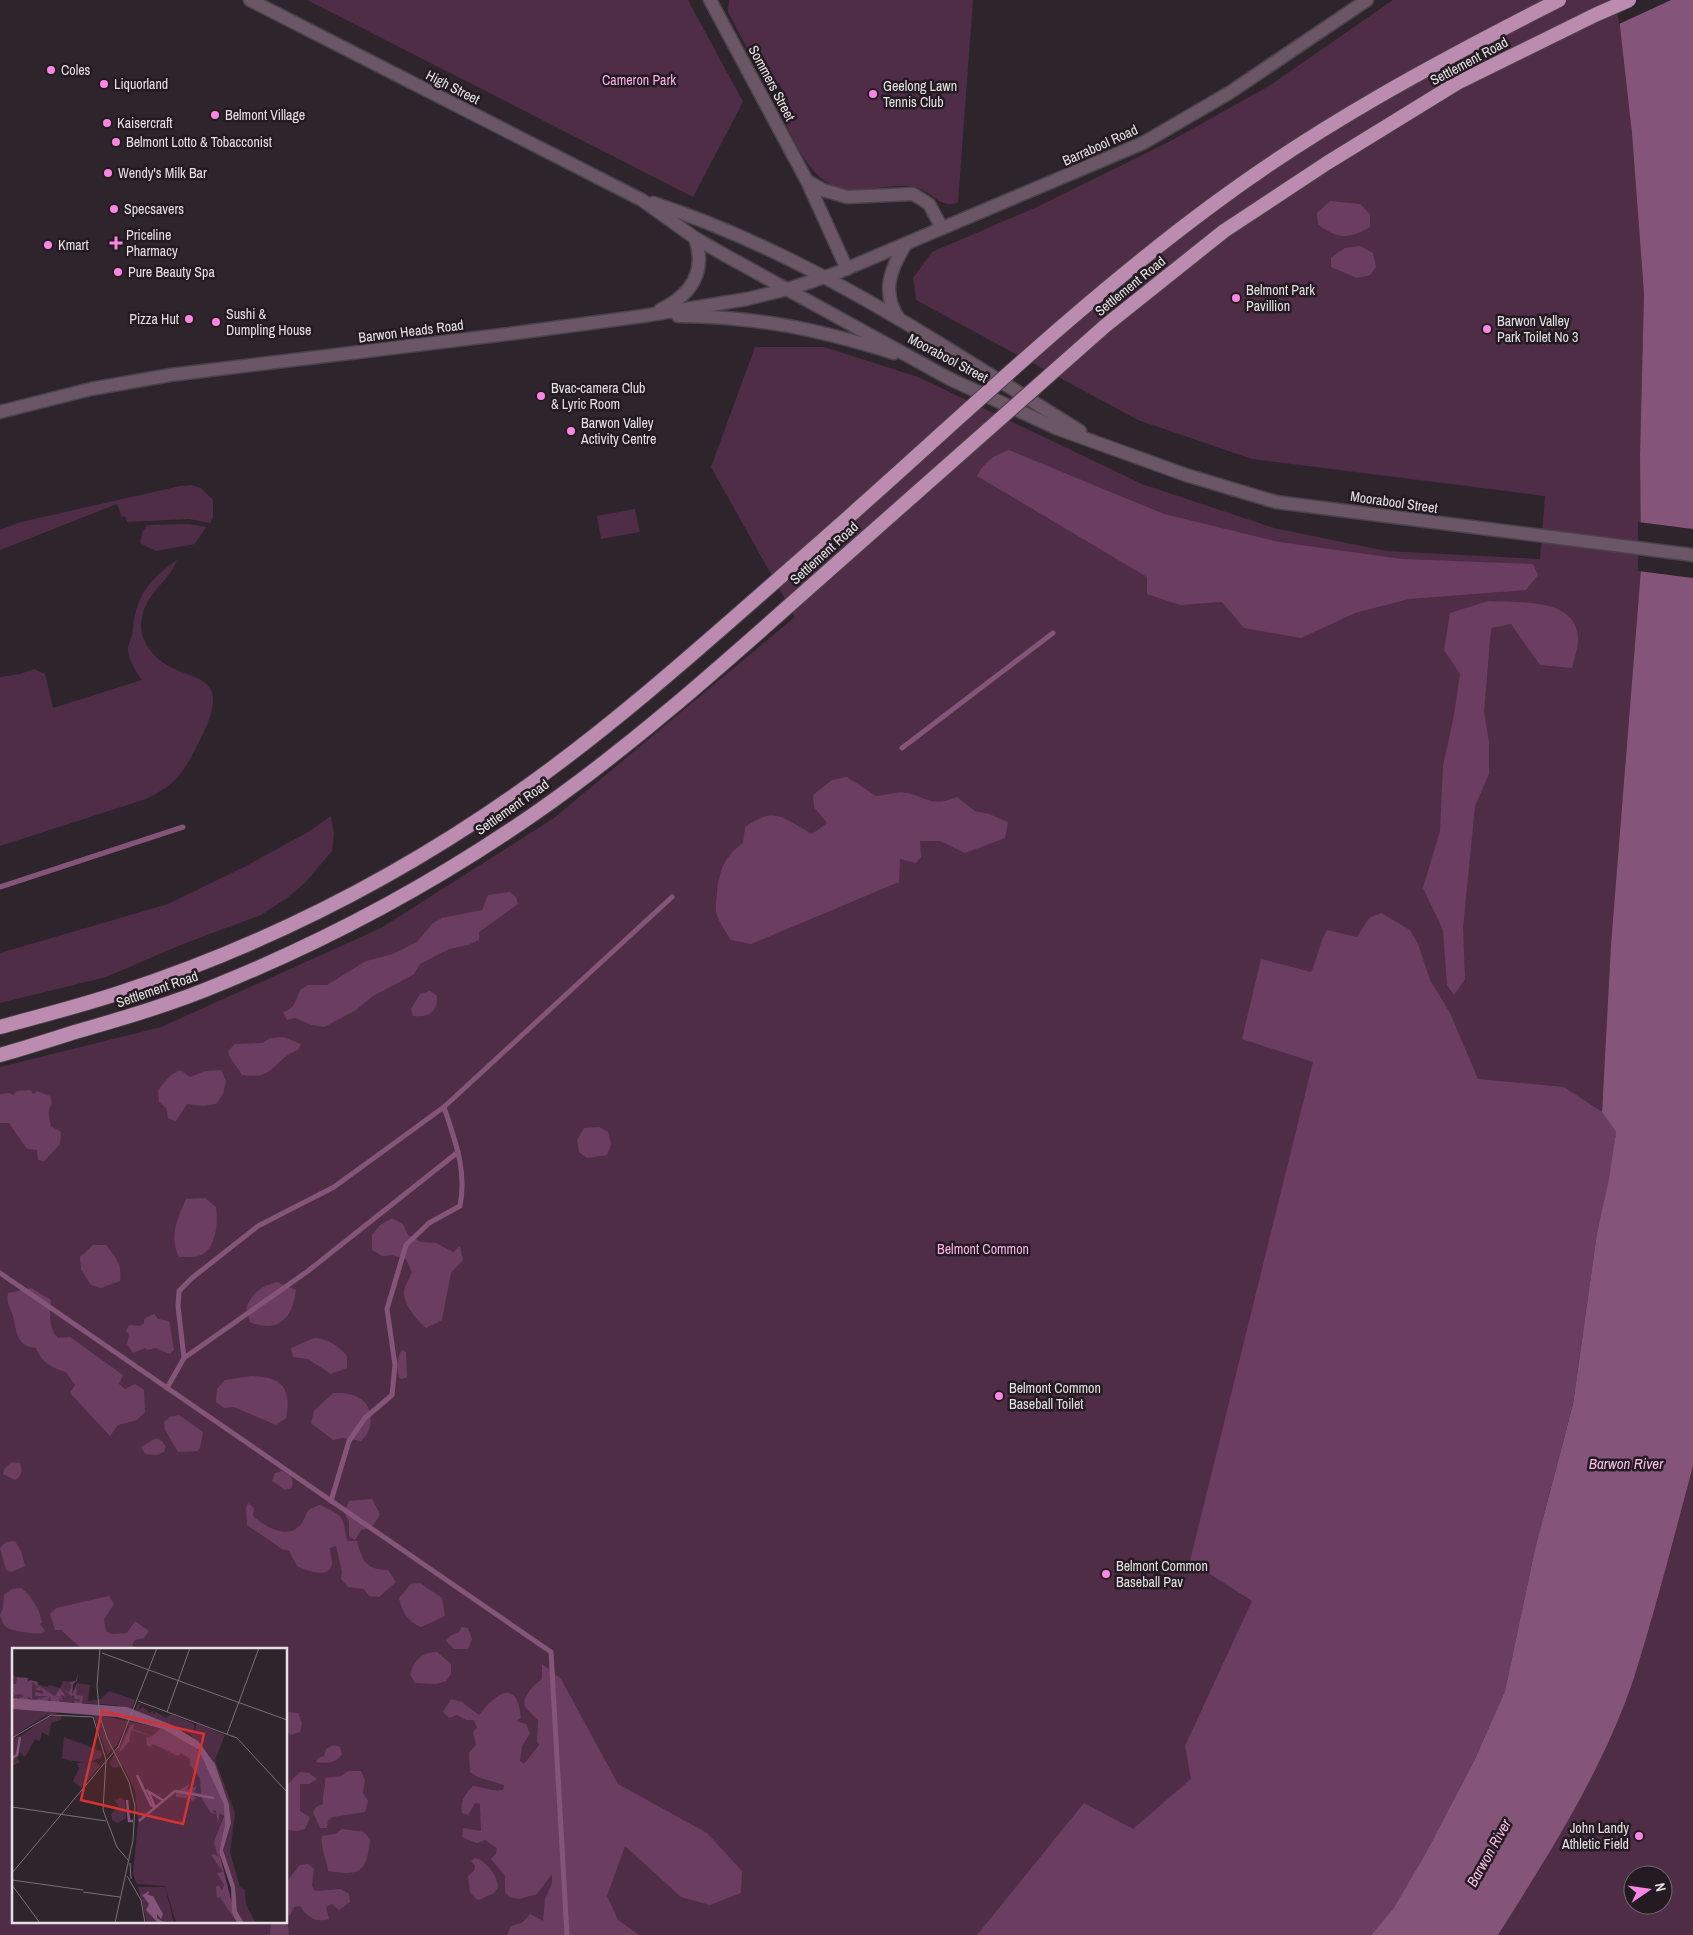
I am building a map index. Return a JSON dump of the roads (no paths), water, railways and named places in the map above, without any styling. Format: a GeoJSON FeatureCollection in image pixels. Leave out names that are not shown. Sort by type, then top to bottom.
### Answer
{"type":"FeatureCollection","features":[{"type":"Feature","properties":{"kind":"highway","name":"Settlement Road"},"geometry":{"type":"LineString","coordinates":[[0,1027],[119,994],[212,959],[349,895],[431,849],[518,793],[595,735],[809,552],[1089,303],[1211,205],[1321,131],[1446,57],[1558,0]]}},
{"type":"Feature","properties":{"kind":"highway","name":"Settlement Road"},"geometry":{"type":"LineString","coordinates":[[0,1054],[119,1019],[220,984],[286,956],[359,920],[446,871],[534,813],[612,755],[705,678],[1106,326],[1224,231],[1327,163],[1458,83],[1594,15],[1629,0]]}},
{"type":"Feature","properties":{"kind":"street","name":"High Street"},"geometry":{"type":"LineString","coordinates":[[250,0],[642,200],[695,238],[788,289]]}},
{"type":"Feature","properties":{"kind":"street","name":"Sommers Street"},"geometry":{"type":"LineString","coordinates":[[710,0],[807,181],[846,269]]}},
{"type":"Feature","properties":{"kind":"street","name":"Barrabool Road"},"geometry":{"type":"LineString","coordinates":[[824,278],[1098,164],[1165,131],[1229,93],[1367,0]]}},
{"type":"Feature","properties":{"kind":"street"},"geometry":{"type":"LineString","coordinates":[[807,181],[823,190],[848,197],[913,194],[929,204],[942,228]]}},
{"type":"Feature","properties":{"kind":"street","name":"High Street"},"geometry":{"type":"LineString","coordinates":[[642,200],[691,216],[824,278]]}},
{"type":"Feature","properties":{"kind":"street"},"geometry":{"type":"LineString","coordinates":[[643,316],[670,305],[682,295],[696,278],[700,263],[695,238]]}},
{"type":"Feature","properties":{"kind":"street"},"geometry":{"type":"LineString","coordinates":[[900,319],[891,306],[888,284],[894,265],[906,244]]}},
{"type":"Feature","properties":{"kind":"street","name":"Barwon Heads Road"},"geometry":{"type":"LineString","coordinates":[[2,411],[91,389],[170,375],[643,316],[747,299],[824,278]]}},
{"type":"Feature","properties":{"kind":"street","name":"Moorabool Street"},"geometry":{"type":"LineString","coordinates":[[824,278],[900,319],[1099,443]]}},
{"type":"Feature","properties":{"kind":"street","name":"Moorabool Street"},"geometry":{"type":"LineString","coordinates":[[788,289],[919,360],[950,379],[1056,428],[1186,474],[1276,502],[1693,555]]}},
{"type":"Feature","properties":{"kind":"street"},"geometry":{"type":"LineString","coordinates":[[643,316],[721,317],[782,323],[841,336],[919,360]]}},
{"type":"Feature","properties":{"kind":"water","name":"Barwon River"},"geometry":{"type":"Polygon","coordinates":[[[1617,0],[1693,0],[1693,1466],[1650,1625],[1634,1678],[1621,1712],[1607,1745],[1574,1810],[1498,1935],[1371,1935],[1393,1909],[1427,1851],[1475,1759],[1505,1691],[1535,1549],[1573,1404],[1597,1233],[1609,1179],[1616,1132],[1602,1112],[1611,944],[1641,569],[1640,454],[1644,294],[1632,134],[1617,0]]]}},
{"type":"Feature","properties":{"kind":"waterway"},"geometry":{"type":"LineString","coordinates":[[902,748],[1053,633]]}},
{"type":"Feature","properties":{"kind":"waterway"},"geometry":{"type":"LineString","coordinates":[[0,887],[183,827]]}},
{"type":"Feature","properties":{"kind":"waterway"},"geometry":{"type":"LineString","coordinates":[[167,1388],[184,1358],[178,1306],[179,1291],[192,1278],[258,1226],[334,1187],[444,1107],[672,897]]}},
{"type":"Feature","properties":{"kind":"waterway"},"geometry":{"type":"LineString","coordinates":[[331,1501],[349,1441],[365,1418],[392,1395],[395,1365],[387,1309],[406,1245],[429,1223],[460,1206],[462,1193],[461,1168],[456,1144],[444,1107]]}},
{"type":"Feature","properties":{"kind":"waterway"},"geometry":{"type":"LineString","coordinates":[[184,1358],[308,1271],[458,1152]]}},
{"type":"Feature","properties":{"kind":"waterway"},"geometry":{"type":"LineString","coordinates":[[0,1273],[551,1652],[567,1935]]}},
{"type":"Feature","properties":{"kind":"place","name":"Coles"},"geometry":{"type":"Point","coordinates":[51,70]}},
{"type":"Feature","properties":{"kind":"place","name":"Liquorland"},"geometry":{"type":"Point","coordinates":[104,84]}},
{"type":"Feature","properties":{"kind":"place","name":"Geelong Lawn Tennis Club"},"geometry":{"type":"Point","coordinates":[873,94]}},
{"type":"Feature","properties":{"kind":"place","name":"Belmont Village"},"geometry":{"type":"Point","coordinates":[215,115]}},
{"type":"Feature","properties":{"kind":"place","name":"Kaisercraft"},"geometry":{"type":"Point","coordinates":[107,123]}},
{"type":"Feature","properties":{"kind":"place","name":"Belmont Lotto & Tobacconist"},"geometry":{"type":"Point","coordinates":[116,142]}},
{"type":"Feature","properties":{"kind":"place","name":"Wendy's Milk Bar"},"geometry":{"type":"Point","coordinates":[108,173]}},
{"type":"Feature","properties":{"kind":"place","name":"Specsavers"},"geometry":{"type":"Point","coordinates":[114,209]}},
{"type":"Feature","properties":{"kind":"place","name":"Priceline Pharmacy"},"geometry":{"type":"Point","coordinates":[116,243]}},
{"type":"Feature","properties":{"kind":"place","name":"Kmart"},"geometry":{"type":"Point","coordinates":[48,245]}},
{"type":"Feature","properties":{"kind":"place","name":"Pure Beauty Spa"},"geometry":{"type":"Point","coordinates":[118,272]}},
{"type":"Feature","properties":{"kind":"place","name":"Belmont Park Pavillion"},"geometry":{"type":"Point","coordinates":[1236,298]}},
{"type":"Feature","properties":{"kind":"place","name":"Pizza Hut"},"geometry":{"type":"Point","coordinates":[189,319]}},
{"type":"Feature","properties":{"kind":"place","name":"Sushi & Dumpling House"},"geometry":{"type":"Point","coordinates":[216,322]}},
{"type":"Feature","properties":{"kind":"place","name":"Barwon Valley Park Toilet No 3"},"geometry":{"type":"Point","coordinates":[1487,329]}},
{"type":"Feature","properties":{"kind":"place","name":"Bvac-camera Club & Lyric Room"},"geometry":{"type":"Point","coordinates":[541,396]}},
{"type":"Feature","properties":{"kind":"place","name":"Barwon Valley Activity Centre"},"geometry":{"type":"Point","coordinates":[571,431]}},
{"type":"Feature","properties":{"kind":"place","name":"Belmont Common Baseball Toilet"},"geometry":{"type":"Point","coordinates":[999,1396]}},
{"type":"Feature","properties":{"kind":"place","name":"Belmont Common Baseball Pav"},"geometry":{"type":"Point","coordinates":[1106,1574]}},
{"type":"Feature","properties":{"kind":"place","name":"John Landy Athletic Field"},"geometry":{"type":"Point","coordinates":[1639,1836]}},
{"type":"Feature","properties":{"kind":"park label","name":"Cameron Park"},"geometry":{"type":"Point","coordinates":[639,80]}},
{"type":"Feature","properties":{"kind":"park label","name":"Belmont Common"},"geometry":{"type":"Point","coordinates":[983,1249]}}]}
